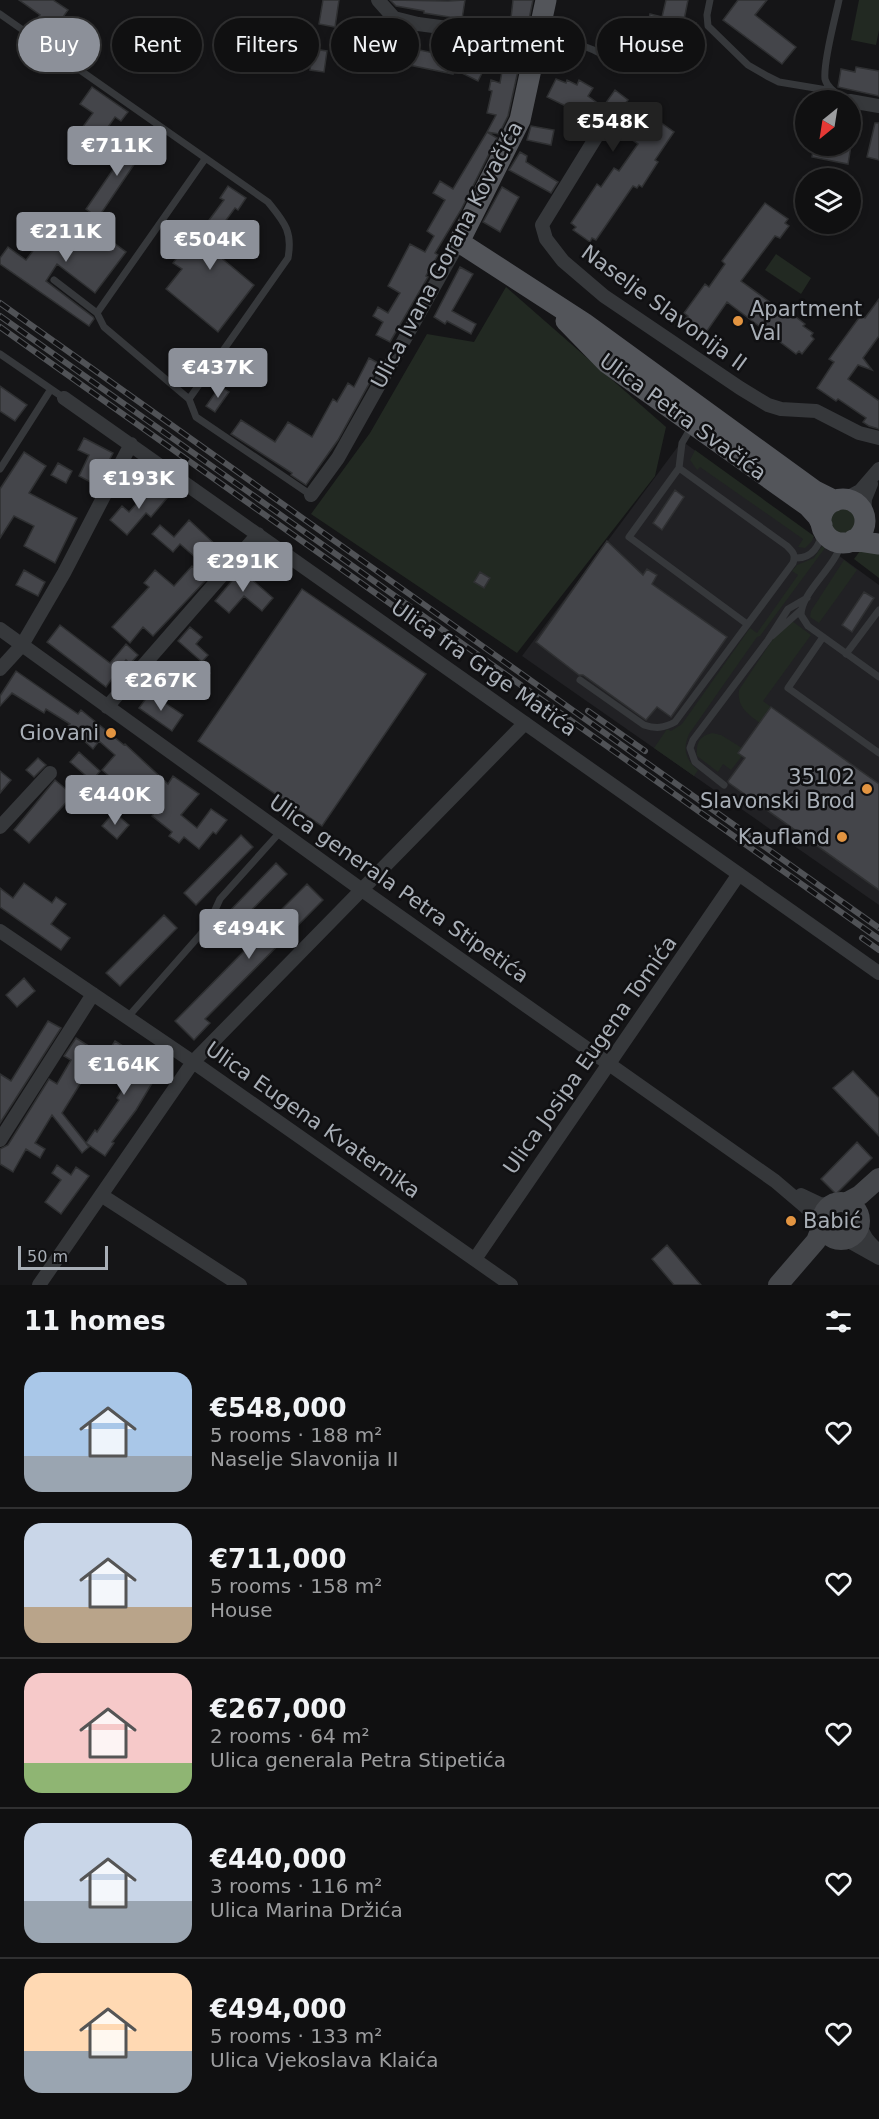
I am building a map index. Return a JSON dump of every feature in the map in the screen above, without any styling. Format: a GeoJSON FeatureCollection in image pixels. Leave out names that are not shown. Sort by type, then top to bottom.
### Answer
{"type":"FeatureCollection","features":[{"type":"Feature","properties":{"kind":"main road","name":"Ulica Ivana Gorana Kovačića"},"geometry":{"type":"LineString","coordinates":[[542,18],[546,0]]}},
{"type":"Feature","properties":{"kind":"main road","name":"Ulica Ivana Gorana Kovačića"},"geometry":{"type":"LineString","coordinates":[[459,242],[520,120],[531,72]]}},
{"type":"Feature","properties":{"kind":"main road","name":"Ulica Petra Svačića"},"geometry":{"type":"LineString","coordinates":[[459,242],[584,323],[815,491],[840,500]]}},
{"type":"Feature","properties":{"kind":"main road","name":"Ulica Petra Svačića"},"geometry":{"type":"LineString","coordinates":[[550,302],[592,350],[607,363],[808,506],[818,517],[823,528]]}},
{"type":"Feature","properties":{"kind":"main road"},"geometry":{"type":"LineString","coordinates":[[879,539],[857,504],[840,500],[824,511],[823,528],[828,536],[847,542],[879,544]]}},
{"type":"Feature","properties":{"kind":"main road"},"geometry":{"type":"LineString","coordinates":[[847,542],[862,532],[864,517]]}},
{"type":"Feature","properties":{"kind":"main road"},"geometry":{"type":"LineString","coordinates":[[778,1285],[816,1241],[830,1214],[860,1195],[879,1178]]}},
{"type":"Feature","properties":{"kind":"main road"},"geometry":{"type":"LineString","coordinates":[[796,1265],[855,1234],[860,1221],[879,1197]]}},
{"type":"Feature","properties":{"kind":"main road"},"geometry":{"type":"LineString","coordinates":[[830,1214],[856,1209],[860,1221]]}},
{"type":"Feature","properties":{"kind":"main road"},"geometry":{"type":"LineString","coordinates":[[830,1214],[829,1235],[842,1240]]}},
{"type":"Feature","properties":{"kind":"street"},"geometry":{"type":"LineString","coordinates":[[378,0],[394,18],[431,26]]}},
{"type":"Feature","properties":{"kind":"street"},"geometry":{"type":"LineString","coordinates":[[861,103],[879,106]]}},
{"type":"Feature","properties":{"kind":"street","name":"Naselje Slavonija II"},"geometry":{"type":"LineString","coordinates":[[598,134],[542,225],[546,239],[563,261],[623,310],[762,402],[781,409],[816,411],[859,433],[879,438]]}},
{"type":"Feature","properties":{"kind":"street","name":"Ulica Ivana Gorana Kovačića"},"geometry":{"type":"LineString","coordinates":[[311,495],[338,458],[459,242]]}},
{"type":"Feature","properties":{"kind":"street","name":"Ulica fra Grge Matića"},"geometry":{"type":"LineString","coordinates":[[64,398],[879,973]]}},
{"type":"Feature","properties":{"kind":"street"},"geometry":{"type":"LineString","coordinates":[[0,669],[22,645],[64,573],[131,444]]}},
{"type":"Feature","properties":{"kind":"street"},"geometry":{"type":"LineString","coordinates":[[840,500],[860,491],[877,472]]}},
{"type":"Feature","properties":{"kind":"street"},"geometry":{"type":"LineString","coordinates":[[864,517],[867,493],[877,472]]}},
{"type":"Feature","properties":{"kind":"street"},"geometry":{"type":"LineString","coordinates":[[107,707],[258,534]]}},
{"type":"Feature","properties":{"kind":"street","name":"Ulica generala Petra Stipetića"},"geometry":{"type":"LineString","coordinates":[[0,629],[362,890],[775,1181],[830,1214]]}},
{"type":"Feature","properties":{"kind":"street"},"geometry":{"type":"LineString","coordinates":[[39,1285],[193,1062],[525,723]]}},
{"type":"Feature","properties":{"kind":"street"},"geometry":{"type":"LineString","coordinates":[[0,827],[50,773]]}},
{"type":"Feature","properties":{"kind":"street","name":"Ulica Josipa Eugena Tomića"},"geometry":{"type":"LineString","coordinates":[[475,1259],[740,874]]}},
{"type":"Feature","properties":{"kind":"street","name":"Ulica Eugena Kvaternika"},"geometry":{"type":"LineString","coordinates":[[0,931],[193,1062],[511,1285]]}},
{"type":"Feature","properties":{"kind":"street"},"geometry":{"type":"LineString","coordinates":[[0,1140],[93,994]]}},
{"type":"Feature","properties":{"kind":"street"},"geometry":{"type":"LineString","coordinates":[[101,1195],[240,1285]]}},
{"type":"Feature","properties":{"kind":"street"},"geometry":{"type":"LineString","coordinates":[[860,1221],[861,1231],[879,1252]]}},
{"type":"Feature","properties":{"kind":"street"},"geometry":{"type":"LineString","coordinates":[[842,1240],[879,1258]]}},
{"type":"Feature","properties":{"kind":"lane"},"geometry":{"type":"LineString","coordinates":[[710,0],[707,15],[708,26],[748,65],[779,82],[827,90]]}},
{"type":"Feature","properties":{"kind":"lane"},"geometry":{"type":"LineString","coordinates":[[832,90],[825,80],[828,51],[839,0]]}},
{"type":"Feature","properties":{"kind":"lane"},"geometry":{"type":"LineString","coordinates":[[0,14],[268,202],[286,224],[291,244],[288,258],[189,399]]}},
{"type":"Feature","properties":{"kind":"lane"},"geometry":{"type":"LineString","coordinates":[[97,313],[205,159]]}},
{"type":"Feature","properties":{"kind":"lane"},"geometry":{"type":"LineString","coordinates":[[54,280],[97,313],[104,327],[189,399],[196,417],[311,495]]}},
{"type":"Feature","properties":{"kind":"lane"},"geometry":{"type":"LineString","coordinates":[[0,354],[64,398]]}},
{"type":"Feature","properties":{"kind":"lane"},"geometry":{"type":"LineString","coordinates":[[0,470],[51,389]]}},
{"type":"Feature","properties":{"kind":"lane"},"geometry":{"type":"LineString","coordinates":[[693,425],[682,443],[679,468],[629,537],[747,624]]}},
{"type":"Feature","properties":{"kind":"lane"},"geometry":{"type":"LineString","coordinates":[[679,468],[787,546],[795,558]]}},
{"type":"Feature","properties":{"kind":"lane"},"geometry":{"type":"LineString","coordinates":[[795,558],[810,555],[818,545],[823,528]]}},
{"type":"Feature","properties":{"kind":"lane"},"geometry":{"type":"LineString","coordinates":[[768,640],[801,610],[847,542]]}},
{"type":"Feature","properties":{"kind":"lane"},"geometry":{"type":"LineString","coordinates":[[580,680],[644,725],[653,728],[666,727],[675,722],[791,568],[795,558]]}},
{"type":"Feature","properties":{"kind":"lane"},"geometry":{"type":"LineString","coordinates":[[724,785],[695,762],[690,748],[698,732],[768,640],[788,609],[807,598]]}},
{"type":"Feature","properties":{"kind":"lane"},"geometry":{"type":"LineString","coordinates":[[801,610],[801,615],[808,626],[879,676]]}},
{"type":"Feature","properties":{"kind":"lane"},"geometry":{"type":"LineString","coordinates":[[846,654],[878,610]]}},
{"type":"Feature","properties":{"kind":"lane"},"geometry":{"type":"LineString","coordinates":[[824,638],[788,688],[879,753]]}},
{"type":"Feature","properties":{"kind":"lane"},"geometry":{"type":"LineString","coordinates":[[127,1018],[200,935],[220,898],[280,831]]}},
{"type":"Feature","properties":{"kind":"shaded area"},"geometry":{"type":"Polygon","coordinates":[[[859,0],[879,0],[879,30],[876,45],[851,40],[859,0]]]}},
{"type":"Feature","properties":{"kind":"shaded area"},"geometry":{"type":"Polygon","coordinates":[[[776,254],[811,278],[801,294],[765,270],[776,254]]]}},
{"type":"Feature","properties":{"kind":"shaded area"},"geometry":{"type":"Polygon","coordinates":[[[506,287],[666,427],[655,476],[517,653],[311,514],[370,433],[427,334],[474,342],[506,287]]]}},
{"type":"Feature","properties":{"kind":"shaded area"},"geometry":{"type":"Polygon","coordinates":[[[682,441],[879,585],[879,905],[522,656],[682,441]]]}},
{"type":"Feature","properties":{"kind":"shaded area"},"geometry":{"type":"Polygon","coordinates":[[[695,450],[814,536],[812,541],[805,548],[798,547],[803,539],[700,467],[697,470],[690,460],[695,450]]]}},
{"type":"Feature","properties":{"kind":"shaded area"},"geometry":{"type":"Polygon","coordinates":[[[843,509],[852,513],[856,522],[852,531],[843,535],[834,531],[830,522],[834,513],[843,509]]]}},
{"type":"Feature","properties":{"kind":"shaded area"},"geometry":{"type":"Polygon","coordinates":[[[822,546],[825,548],[757,637],[689,734],[686,754],[698,770],[694,776],[654,748],[667,729],[671,731],[682,724],[750,628],[757,633],[798,575],[792,571],[797,565],[814,558],[822,546]]]}},
{"type":"Feature","properties":{"kind":"shaded area"},"geometry":{"type":"Polygon","coordinates":[[[863,547],[879,550],[879,578],[854,559],[863,547]]]}},
{"type":"Feature","properties":{"kind":"shaded area"},"geometry":{"type":"Polygon","coordinates":[[[844,560],[857,570],[819,623],[810,617],[811,611],[844,560]]]}},
{"type":"Feature","properties":{"kind":"shaded area"},"geometry":{"type":"Polygon","coordinates":[[[792,621],[811,635],[763,701],[771,707],[760,723],[741,705],[739,690],[775,636],[792,621]]]}},
{"type":"Feature","properties":{"kind":"shaded area"},"geometry":{"type":"Polygon","coordinates":[[[712,733],[721,735],[742,748],[738,753],[742,756],[731,770],[723,764],[718,772],[697,756],[699,741],[712,733]]]}},
{"type":"Feature","properties":{"kind":"building"},"geometry":{"type":"Polygon","coordinates":[[[19,0],[53,0],[68,10],[62,18],[38,18],[40,15],[19,0]]]}},
{"type":"Feature","properties":{"kind":"building"},"geometry":{"type":"Polygon","coordinates":[[[323,0],[339,0],[336,18],[331,18],[331,26],[319,24],[323,0]]]}},
{"type":"Feature","properties":{"kind":"building"},"geometry":{"type":"Polygon","coordinates":[[[390,0],[465,0],[462,18],[424,13],[424,11],[396,6],[390,0]]]}},
{"type":"Feature","properties":{"kind":"building"},"geometry":{"type":"Polygon","coordinates":[[[513,0],[533,0],[529,18],[511,18],[513,0]]]}},
{"type":"Feature","properties":{"kind":"building"},"geometry":{"type":"Polygon","coordinates":[[[666,0],[688,0],[684,18],[649,18],[650,14],[662,17],[666,0]]]}},
{"type":"Feature","properties":{"kind":"building"},"geometry":{"type":"Polygon","coordinates":[[[738,0],[767,0],[755,15],[796,47],[782,64],[723,20],[738,0]]]}},
{"type":"Feature","properties":{"kind":"building"},"geometry":{"type":"Polygon","coordinates":[[[319,50],[327,51],[324,72],[319,71],[319,50]]]}},
{"type":"Feature","properties":{"kind":"building"},"geometry":{"type":"Polygon","coordinates":[[[419,50],[431,52],[431,70],[419,67],[419,50]]]}},
{"type":"Feature","properties":{"kind":"building"},"geometry":{"type":"Polygon","coordinates":[[[856,67],[879,71],[879,96],[861,92],[861,90],[838,87],[841,69],[855,72],[856,67]]]}},
{"type":"Feature","properties":{"kind":"building"},"geometry":{"type":"Polygon","coordinates":[[[460,72],[482,72],[478,81],[460,72]]]}},
{"type":"Feature","properties":{"kind":"building"},"geometry":{"type":"Polygon","coordinates":[[[502,72],[518,72],[508,116],[499,134],[487,132],[496,115],[487,113],[492,91],[489,90],[491,80],[500,83],[502,72]]]}},
{"type":"Feature","properties":{"kind":"building"},"geometry":{"type":"Polygon","coordinates":[[[556,79],[566,83],[567,80],[577,85],[579,80],[593,88],[588,96],[603,107],[615,90],[628,100],[624,105],[652,125],[657,120],[674,132],[655,160],[658,162],[642,187],[633,186],[596,240],[592,238],[590,242],[573,230],[576,227],[571,223],[597,184],[601,187],[614,168],[619,171],[638,144],[612,126],[610,129],[582,109],[580,113],[547,97],[556,79]]]}},
{"type":"Feature","properties":{"kind":"building"},"geometry":{"type":"Polygon","coordinates":[[[92,87],[128,112],[121,121],[115,117],[99,140],[82,128],[93,113],[80,104],[92,87]]]}},
{"type":"Feature","properties":{"kind":"building"},"geometry":{"type":"Polygon","coordinates":[[[875,123],[879,123],[879,160],[867,157],[875,123]]]}},
{"type":"Feature","properties":{"kind":"building"},"geometry":{"type":"Polygon","coordinates":[[[531,126],[554,130],[551,145],[527,140],[531,126]]]}},
{"type":"Feature","properties":{"kind":"building"},"geometry":{"type":"Polygon","coordinates":[[[487,132],[497,138],[461,210],[435,253],[438,255],[426,276],[428,277],[390,342],[376,335],[383,322],[373,316],[378,307],[388,313],[400,293],[388,286],[410,244],[425,252],[434,236],[427,231],[445,200],[433,193],[440,181],[453,189],[487,132]]]}},
{"type":"Feature","properties":{"kind":"building"},"geometry":{"type":"Polygon","coordinates":[[[92,136],[105,145],[98,156],[85,147],[92,136]]]}},
{"type":"Feature","properties":{"kind":"building"},"geometry":{"type":"Polygon","coordinates":[[[136,136],[148,144],[98,218],[86,209],[136,136]]]}},
{"type":"Feature","properties":{"kind":"building"},"geometry":{"type":"Polygon","coordinates":[[[520,152],[527,156],[526,162],[558,182],[551,193],[509,170],[520,152]]]}},
{"type":"Feature","properties":{"kind":"building"},"geometry":{"type":"Polygon","coordinates":[[[812,156],[849,156],[848,164],[812,156]]]}},
{"type":"Feature","properties":{"kind":"building"},"geometry":{"type":"Polygon","coordinates":[[[228,186],[246,198],[238,210],[235,208],[207,246],[254,285],[218,332],[166,289],[182,269],[173,263],[181,252],[176,247],[187,233],[195,239],[224,200],[220,198],[228,186]]]}},
{"type":"Feature","properties":{"kind":"building"},"geometry":{"type":"Polygon","coordinates":[[[502,187],[519,197],[500,232],[483,222],[502,187]]]}},
{"type":"Feature","properties":{"kind":"building"},"geometry":{"type":"Polygon","coordinates":[[[765,203],[788,219],[785,223],[789,226],[780,238],[775,236],[741,281],[789,316],[792,314],[813,333],[811,336],[814,339],[802,354],[799,351],[796,354],[727,302],[707,331],[703,328],[700,331],[685,319],[688,316],[684,313],[705,284],[709,287],[725,264],[722,261],[765,203]]]}},
{"type":"Feature","properties":{"kind":"building"},"geometry":{"type":"Polygon","coordinates":[[[59,216],[83,234],[87,228],[107,244],[110,240],[126,252],[95,293],[57,264],[46,281],[93,317],[89,326],[0,264],[0,258],[8,247],[26,260],[59,216]]]}},
{"type":"Feature","properties":{"kind":"building"},"geometry":{"type":"Polygon","coordinates":[[[460,267],[473,274],[452,311],[476,324],[471,334],[434,317],[460,267]]]}},
{"type":"Feature","properties":{"kind":"building"},"geometry":{"type":"Polygon","coordinates":[[[879,299],[879,336],[863,358],[872,370],[858,365],[848,379],[879,401],[879,429],[869,426],[863,422],[866,418],[817,388],[834,362],[829,359],[861,315],[865,318],[879,299]]]}},
{"type":"Feature","properties":{"kind":"building"},"geometry":{"type":"Polygon","coordinates":[[[369,358],[380,364],[338,440],[306,485],[291,475],[292,473],[231,434],[241,420],[275,442],[288,422],[312,437],[333,399],[337,402],[348,383],[354,387],[369,358]]]}},
{"type":"Feature","properties":{"kind":"building"},"geometry":{"type":"Polygon","coordinates":[[[0,386],[27,405],[15,421],[0,411],[0,386]]]}},
{"type":"Feature","properties":{"kind":"building"},"geometry":{"type":"Polygon","coordinates":[[[220,386],[229,392],[215,412],[206,406],[220,386]]]}},
{"type":"Feature","properties":{"kind":"building"},"geometry":{"type":"Polygon","coordinates":[[[84,438],[113,453],[96,485],[79,476],[89,455],[78,450],[84,438]]]}},
{"type":"Feature","properties":{"kind":"building"},"geometry":{"type":"Polygon","coordinates":[[[24,452],[46,466],[29,493],[77,518],[55,563],[24,546],[34,526],[14,516],[0,538],[0,489],[24,452]]]}},
{"type":"Feature","properties":{"kind":"building"},"geometry":{"type":"Polygon","coordinates":[[[58,463],[72,471],[66,483],[51,475],[58,463]]]}},
{"type":"Feature","properties":{"kind":"building"},"geometry":{"type":"Polygon","coordinates":[[[153,485],[167,498],[151,517],[146,513],[127,535],[110,520],[122,506],[129,512],[153,485]]]}},
{"type":"Feature","properties":{"kind":"building"},"geometry":{"type":"Polygon","coordinates":[[[675,490],[684,497],[662,530],[653,523],[675,490]]]}},
{"type":"Feature","properties":{"kind":"building"},"geometry":{"type":"Polygon","coordinates":[[[189,520],[218,547],[203,564],[180,544],[173,552],[152,534],[160,525],[174,537],[189,520]]]}},
{"type":"Feature","properties":{"kind":"building"},"geometry":{"type":"Polygon","coordinates":[[[607,541],[643,575],[647,569],[657,575],[652,584],[727,637],[671,717],[657,707],[646,720],[583,675],[579,675],[536,642],[607,541]]]}},
{"type":"Feature","properties":{"kind":"building"},"geometry":{"type":"Polygon","coordinates":[[[192,566],[207,579],[153,636],[143,627],[130,643],[112,627],[149,587],[144,583],[155,570],[174,586],[192,566]]]}},
{"type":"Feature","properties":{"kind":"building"},"geometry":{"type":"Polygon","coordinates":[[[24,570],[45,582],[38,596],[16,585],[24,570]]]}},
{"type":"Feature","properties":{"kind":"building"},"geometry":{"type":"Polygon","coordinates":[[[241,570],[273,598],[262,611],[244,596],[229,613],[215,601],[241,570]]]}},
{"type":"Feature","properties":{"kind":"building"},"geometry":{"type":"Polygon","coordinates":[[[480,572],[490,578],[484,588],[474,582],[480,572]]]}},
{"type":"Feature","properties":{"kind":"building"},"geometry":{"type":"Polygon","coordinates":[[[302,589],[426,674],[322,826],[198,741],[302,589]]]}},
{"type":"Feature","properties":{"kind":"building"},"geometry":{"type":"Polygon","coordinates":[[[864,592],[874,598],[852,632],[842,625],[864,592]]]}},
{"type":"Feature","properties":{"kind":"building"},"geometry":{"type":"Polygon","coordinates":[[[60,625],[110,663],[126,644],[138,655],[130,664],[126,660],[106,687],[47,642],[60,625]]]}},
{"type":"Feature","properties":{"kind":"building"},"geometry":{"type":"Polygon","coordinates":[[[190,627],[202,637],[196,644],[208,655],[202,662],[178,641],[190,627]]]}},
{"type":"Feature","properties":{"kind":"building"},"geometry":{"type":"Polygon","coordinates":[[[160,663],[172,673],[160,687],[148,677],[160,663]]]}},
{"type":"Feature","properties":{"kind":"building"},"geometry":{"type":"Polygon","coordinates":[[[200,665],[210,673],[196,689],[187,680],[200,665]]]}},
{"type":"Feature","properties":{"kind":"building"},"geometry":{"type":"Polygon","coordinates":[[[16,671],[78,714],[81,710],[125,744],[168,784],[173,776],[199,794],[181,815],[197,828],[211,809],[227,820],[216,834],[213,832],[199,849],[184,837],[179,843],[169,836],[172,832],[152,816],[155,811],[133,792],[117,810],[103,798],[116,782],[102,770],[115,755],[99,741],[93,749],[68,726],[70,724],[46,709],[44,713],[12,693],[0,706],[0,696],[16,671]]]}},
{"type":"Feature","properties":{"kind":"building"},"geometry":{"type":"Polygon","coordinates":[[[150,693],[183,715],[172,731],[139,708],[150,693]]]}},
{"type":"Feature","properties":{"kind":"building","name":"Kaufland"},"geometry":{"type":"Polygon","coordinates":[[[771,707],[879,784],[879,890],[729,783],[728,781],[745,758],[738,753],[771,707]]]}},
{"type":"Feature","properties":{"kind":"building"},"geometry":{"type":"Polygon","coordinates":[[[79,752],[100,771],[92,781],[70,762],[79,752]]]}},
{"type":"Feature","properties":{"kind":"building"},"geometry":{"type":"Polygon","coordinates":[[[38,758],[46,765],[34,777],[26,770],[38,758]]]}},
{"type":"Feature","properties":{"kind":"building"},"geometry":{"type":"Polygon","coordinates":[[[0,771],[11,780],[0,793],[0,771]]]}},
{"type":"Feature","properties":{"kind":"building"},"geometry":{"type":"Polygon","coordinates":[[[55,780],[73,795],[29,843],[14,830],[55,780]]]}},
{"type":"Feature","properties":{"kind":"building"},"geometry":{"type":"Polygon","coordinates":[[[114,812],[129,825],[117,839],[102,826],[114,812]]]}},
{"type":"Feature","properties":{"kind":"building"},"geometry":{"type":"Polygon","coordinates":[[[241,835],[253,847],[196,905],[184,893],[241,835]]]}},
{"type":"Feature","properties":{"kind":"building"},"geometry":{"type":"Polygon","coordinates":[[[276,863],[287,874],[231,931],[220,921],[276,863]]]}},
{"type":"Feature","properties":{"kind":"building"},"geometry":{"type":"Polygon","coordinates":[[[24,883],[52,903],[56,897],[66,904],[51,924],[70,938],[61,950],[0,907],[0,888],[13,898],[24,883]]]}},
{"type":"Feature","properties":{"kind":"building"},"geometry":{"type":"Polygon","coordinates":[[[307,884],[323,900],[205,1019],[210,1023],[194,1040],[175,1021],[307,884]]]}},
{"type":"Feature","properties":{"kind":"building"},"geometry":{"type":"Polygon","coordinates":[[[164,915],[177,928],[120,986],[106,973],[164,915]]]}},
{"type":"Feature","properties":{"kind":"building"},"geometry":{"type":"Polygon","coordinates":[[[24,978],[35,991],[17,1007],[6,995],[24,978]]]}},
{"type":"Feature","properties":{"kind":"building"},"geometry":{"type":"Polygon","coordinates":[[[48,1021],[61,1028],[0,1123],[0,1074],[11,1081],[48,1021]]]}},
{"type":"Feature","properties":{"kind":"building"},"geometry":{"type":"Polygon","coordinates":[[[76,1038],[95,1050],[82,1070],[87,1073],[62,1113],[89,1147],[82,1153],[52,1115],[35,1143],[45,1149],[40,1158],[26,1149],[13,1172],[0,1164],[0,1149],[8,1145],[49,1079],[57,1084],[71,1060],[64,1056],[76,1038]]]}},
{"type":"Feature","properties":{"kind":"building"},"geometry":{"type":"Polygon","coordinates":[[[115,1041],[160,1070],[105,1156],[86,1143],[95,1130],[97,1132],[119,1100],[117,1098],[132,1074],[105,1057],[115,1041]]]}},
{"type":"Feature","properties":{"kind":"building"},"geometry":{"type":"Polygon","coordinates":[[[853,1071],[879,1098],[879,1136],[833,1088],[853,1071]]]}},
{"type":"Feature","properties":{"kind":"building"},"geometry":{"type":"Polygon","coordinates":[[[857,1142],[872,1158],[836,1194],[821,1179],[857,1142]]]}},
{"type":"Feature","properties":{"kind":"building"},"geometry":{"type":"Polygon","coordinates":[[[57,1165],[71,1175],[76,1167],[89,1176],[61,1214],[45,1202],[61,1180],[52,1173],[57,1165]]]}},
{"type":"Feature","properties":{"kind":"building"},"geometry":{"type":"Polygon","coordinates":[[[667,1245],[701,1285],[674,1285],[652,1259],[667,1245]]]}},
{"type":"Feature","properties":{"kind":"railway"},"geometry":{"type":"LineString","coordinates":[[0,303],[879,928]]}},
{"type":"Feature","properties":{"kind":"railway"},"geometry":{"type":"LineString","coordinates":[[0,316],[879,939]]}},
{"type":"Feature","properties":{"kind":"railway"},"geometry":{"type":"LineString","coordinates":[[0,327],[433,634]]}},
{"type":"Feature","properties":{"kind":"railway"},"geometry":{"type":"LineString","coordinates":[[588,711],[645,751]]}},
{"type":"Feature","properties":{"kind":"railway"},"geometry":{"type":"LineString","coordinates":[[862,938],[879,950]]}},
{"type":"Feature","properties":{"kind":"place","name":"Apartment Val"},"geometry":{"type":"Point","coordinates":[738,321]}},
{"type":"Feature","properties":{"kind":"place","name":"Giovani"},"geometry":{"type":"Point","coordinates":[111,733]}},
{"type":"Feature","properties":{"kind":"place","name":"35102 Slavonski Brod"},"geometry":{"type":"Point","coordinates":[867,789]}},
{"type":"Feature","properties":{"kind":"place","name":"Kaufland"},"geometry":{"type":"Point","coordinates":[842,837]}},
{"type":"Feature","properties":{"kind":"place","name":"Babić"},"geometry":{"type":"Point","coordinates":[791,1221]}}]}
